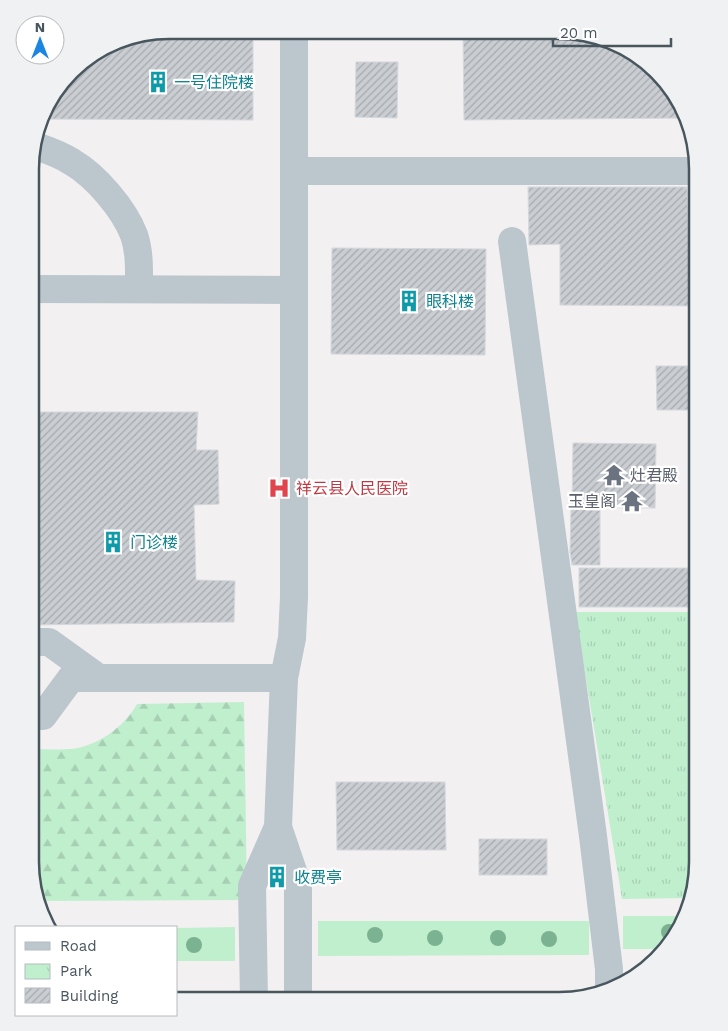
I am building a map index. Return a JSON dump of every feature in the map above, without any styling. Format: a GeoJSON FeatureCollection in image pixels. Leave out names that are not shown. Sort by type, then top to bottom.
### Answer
{"type":"FeatureCollection","features":[{"type":"Feature","properties":{"kind":"street"},"geometry":{"type":"LineString","coordinates":[[294,39],[293,621],[292,638],[284,678],[278,827],[298,886],[298,992]]}},
{"type":"Feature","properties":{"kind":"street"},"geometry":{"type":"LineString","coordinates":[[41,147],[74,162],[97,182],[118,205],[134,235],[138,256],[140,289]]}},
{"type":"Feature","properties":{"kind":"street"},"geometry":{"type":"LineString","coordinates":[[294,171],[689,171]]}},
{"type":"Feature","properties":{"kind":"street"},"geometry":{"type":"LineString","coordinates":[[512,240],[592,826],[610,982]]}},
{"type":"Feature","properties":{"kind":"street"},"geometry":{"type":"LineString","coordinates":[[39,289],[294,290]]}},
{"type":"Feature","properties":{"kind":"street"},"geometry":{"type":"LineString","coordinates":[[39,642],[50,642],[100,678]]}},
{"type":"Feature","properties":{"kind":"street"},"geometry":{"type":"LineString","coordinates":[[39,716],[43,716],[71,678],[284,678]]}},
{"type":"Feature","properties":{"kind":"street"},"geometry":{"type":"LineString","coordinates":[[254,992],[252,886],[278,827]]}},
{"type":"Feature","properties":{"kind":"green space"},"geometry":{"type":"Polygon","coordinates":[[[575,612],[689,612],[689,871],[687,888],[684,898],[622,899],[575,612]]]}},
{"type":"Feature","properties":{"kind":"green space"},"geometry":{"type":"Polygon","coordinates":[[[244,702],[247,900],[45,901],[39,871],[39,749],[70,749],[100,740],[117,728],[137,704],[244,702]]]}},
{"type":"Feature","properties":{"kind":"green space"},"geometry":{"type":"Polygon","coordinates":[[[623,916],[678,916],[656,949],[623,949],[623,916]]]}},
{"type":"Feature","properties":{"kind":"green space"},"geometry":{"type":"Polygon","coordinates":[[[318,921],[589,921],[589,955],[318,956],[318,921]]]}},
{"type":"Feature","properties":{"kind":"green space"},"geometry":{"type":"Polygon","coordinates":[[[235,927],[235,961],[178,961],[178,928],[235,927]]]}},
{"type":"Feature","properties":{"kind":"building","name":"一号住院楼"},"geometry":{"type":"Polygon","coordinates":[[[253,39],[253,120],[49,119],[56,104],[71,83],[83,71],[111,52],[135,43],[152,40],[253,39]]]}},
{"type":"Feature","properties":{"kind":"building"},"geometry":{"type":"Polygon","coordinates":[[[463,39],[559,39],[593,43],[617,52],[645,71],[657,83],[679,118],[464,120],[463,39]]]}},
{"type":"Feature","properties":{"kind":"building"},"geometry":{"type":"Polygon","coordinates":[[[356,62],[398,62],[397,118],[355,117],[356,62]]]}},
{"type":"Feature","properties":{"kind":"building"},"geometry":{"type":"Polygon","coordinates":[[[528,187],[687,187],[689,306],[560,305],[560,244],[529,245],[528,187]]]}},
{"type":"Feature","properties":{"kind":"building","name":"眼科楼"},"geometry":{"type":"Polygon","coordinates":[[[332,248],[486,249],[485,355],[331,354],[332,248]]]}},
{"type":"Feature","properties":{"kind":"building"},"geometry":{"type":"Polygon","coordinates":[[[656,366],[689,366],[689,410],[657,410],[656,366]]]}},
{"type":"Feature","properties":{"kind":"building","name":"门诊楼"},"geometry":{"type":"Polygon","coordinates":[[[39,412],[198,412],[196,450],[218,450],[219,504],[194,505],[196,580],[235,581],[234,622],[39,625],[39,412]]]}},
{"type":"Feature","properties":{"kind":"building","name":"灶君殿"},"geometry":{"type":"Polygon","coordinates":[[[573,443],[656,444],[655,508],[572,507],[573,443]]]}},
{"type":"Feature","properties":{"kind":"building"},"geometry":{"type":"Polygon","coordinates":[[[571,509],[600,510],[600,565],[572,565],[570,552],[571,509]]]}},
{"type":"Feature","properties":{"kind":"building"},"geometry":{"type":"Polygon","coordinates":[[[579,568],[689,568],[689,607],[579,607],[579,568]]]}},
{"type":"Feature","properties":{"kind":"building"},"geometry":{"type":"Polygon","coordinates":[[[336,782],[445,782],[446,850],[337,850],[336,782]]]}},
{"type":"Feature","properties":{"kind":"building"},"geometry":{"type":"Polygon","coordinates":[[[479,839],[547,839],[547,875],[479,875],[479,839]]]}},
{"type":"Feature","properties":{"kind":"place","name":"一号住院楼"},"geometry":{"type":"Point","coordinates":[158,82]}},
{"type":"Feature","properties":{"kind":"place","name":"眼科楼"},"geometry":{"type":"Point","coordinates":[409,301]}},
{"type":"Feature","properties":{"kind":"place","name":"灶君殿"},"geometry":{"type":"Point","coordinates":[614,475]}},
{"type":"Feature","properties":{"kind":"place","name":"祥云县人民医院"},"geometry":{"type":"Point","coordinates":[279,488]}},
{"type":"Feature","properties":{"kind":"place","name":"玉皇阁"},"geometry":{"type":"Point","coordinates":[632,501]}},
{"type":"Feature","properties":{"kind":"place","name":"门诊楼"},"geometry":{"type":"Point","coordinates":[113,542]}},
{"type":"Feature","properties":{"kind":"place","name":"收费亭"},"geometry":{"type":"Point","coordinates":[277,877]}}]}
